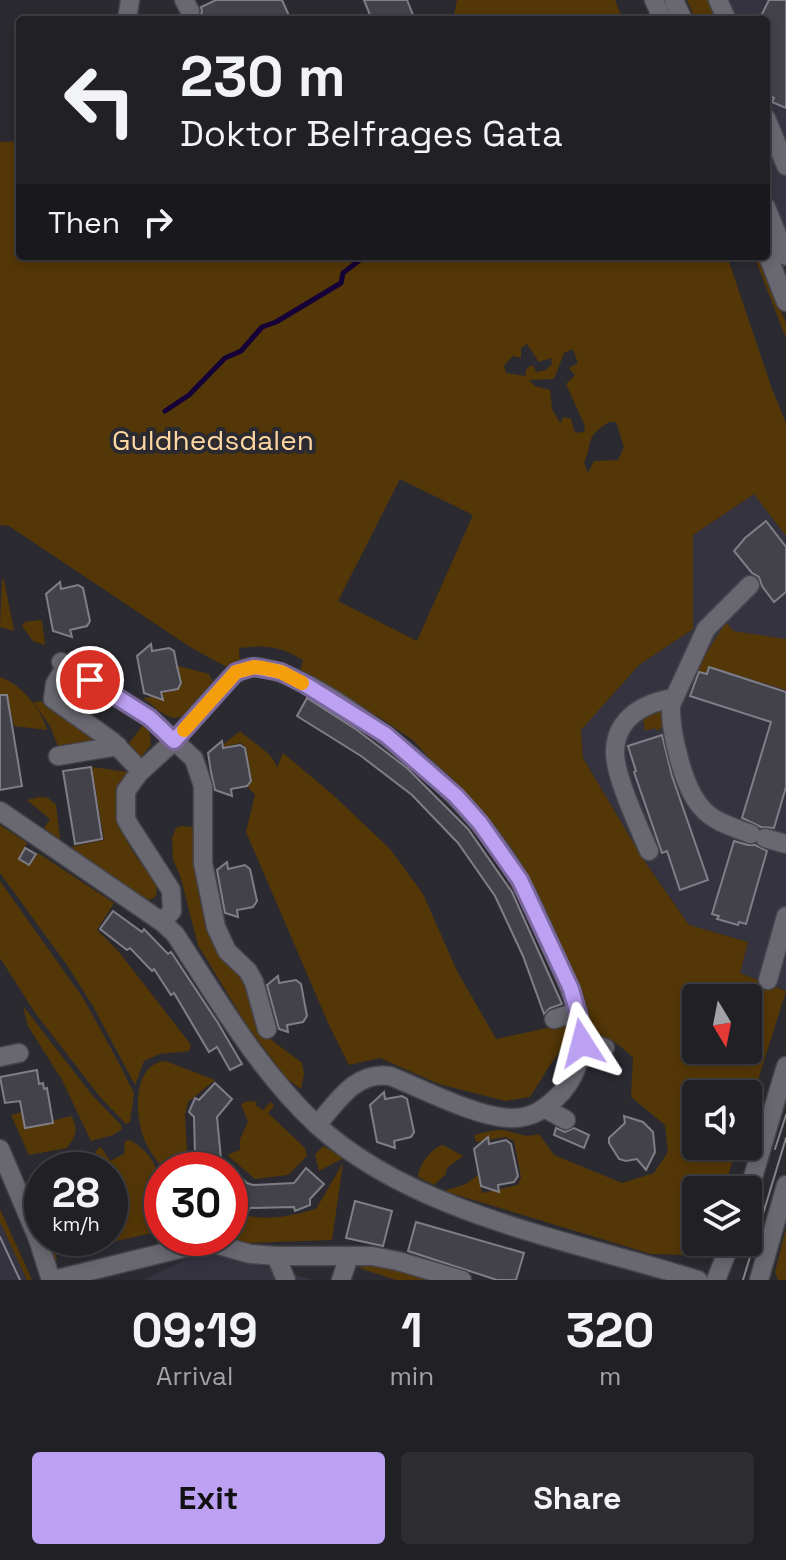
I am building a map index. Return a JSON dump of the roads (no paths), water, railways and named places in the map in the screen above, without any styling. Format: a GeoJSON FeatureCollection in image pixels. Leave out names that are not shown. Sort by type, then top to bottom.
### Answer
{"type":"FeatureCollection","features":[{"type":"Feature","properties":{"kind":"street"},"geometry":{"type":"LineString","coordinates":[[780,138],[786,166]]}},
{"type":"Feature","properties":{"kind":"street"},"geometry":{"type":"LineString","coordinates":[[770,217],[786,256]]}},
{"type":"Feature","properties":{"kind":"street"},"geometry":{"type":"LineString","coordinates":[[770,260],[786,302]]}},
{"type":"Feature","properties":{"kind":"street"},"geometry":{"type":"LineString","coordinates":[[750,585],[706,629],[674,698],[671,715],[673,735],[692,794],[711,816],[786,844]]}},
{"type":"Feature","properties":{"kind":"street"},"geometry":{"type":"LineString","coordinates":[[141,771],[118,746],[53,699],[55,684],[64,664],[150,718],[194,759],[201,775],[204,798],[203,863],[219,937],[254,982],[267,1029]]}},
{"type":"Feature","properties":{"kind":"street"},"geometry":{"type":"LineString","coordinates":[[162,922],[172,911],[171,890],[126,819],[126,791],[141,771],[174,741],[236,672],[263,668],[291,677],[323,694],[403,748],[456,796],[480,823],[520,880],[571,989],[582,1028],[582,1043],[571,1079],[546,1109],[518,1118],[492,1115],[390,1076],[376,1074],[354,1082],[317,1125]]}},
{"type":"Feature","properties":{"kind":"street"},"geometry":{"type":"LineString","coordinates":[[649,851],[617,769],[615,750],[631,714],[655,700],[674,698]]}},
{"type":"Feature","properties":{"kind":"street"},"geometry":{"type":"LineString","coordinates":[[58,756],[118,746]]}},
{"type":"Feature","properties":{"kind":"street"},"geometry":{"type":"LineString","coordinates":[[0,811],[175,934],[262,1065],[317,1125],[358,1156],[440,1201],[698,1280]]}},
{"type":"Feature","properties":{"kind":"street"},"geometry":{"type":"LineString","coordinates":[[768,980],[786,916]]}},
{"type":"Feature","properties":{"kind":"street"},"geometry":{"type":"LineString","coordinates":[[554,1019],[578,1012]]}},
{"type":"Feature","properties":{"kind":"street"},"geometry":{"type":"LineString","coordinates":[[582,1043],[605,1048]]}},
{"type":"Feature","properties":{"kind":"street"},"geometry":{"type":"LineString","coordinates":[[0,1057],[19,1053]]}},
{"type":"Feature","properties":{"kind":"street"},"geometry":{"type":"LineString","coordinates":[[753,1176],[786,1066]]}},
{"type":"Feature","properties":{"kind":"street"},"geometry":{"type":"LineString","coordinates":[[546,1109],[566,1120]]}},
{"type":"Feature","properties":{"kind":"street"},"geometry":{"type":"LineString","coordinates":[[0,1149],[52,1280],[208,1242],[250,1254],[372,1256],[462,1280]]}},
{"type":"Feature","properties":{"kind":"street"},"geometry":{"type":"LineString","coordinates":[[759,1280],[786,1185]]}},
{"type":"Feature","properties":{"kind":"street"},"geometry":{"type":"LineString","coordinates":[[276,1256],[286,1280]]}},
{"type":"Feature","properties":{"kind":"street"},"geometry":{"type":"LineString","coordinates":[[716,1280],[725,1256]]}},
{"type":"Feature","properties":{"kind":"street"},"geometry":{"type":"LineString","coordinates":[[341,1280],[356,1257]]}},
{"type":"Feature","properties":{"kind":"waterway"},"geometry":{"type":"LineString","coordinates":[[165,411],[189,395],[225,358],[241,351],[262,327],[276,322],[341,283],[343,273],[360,260]]}},
{"type":"Feature","properties":{"kind":"tram line"},"geometry":{"type":"LineString","coordinates":[[775,1149],[786,1115]]}},
{"type":"Feature","properties":{"kind":"tram line"},"geometry":{"type":"LineString","coordinates":[[743,1280],[786,1138]]}},
{"type":"Feature","properties":{"kind":"tram line"},"geometry":{"type":"LineString","coordinates":[[0,1237],[20,1280]]}},
{"type":"Feature","properties":{"kind":"park label","name":"Guldhedsdalen"},"geometry":{"type":"Point","coordinates":[213,440]}}]}
